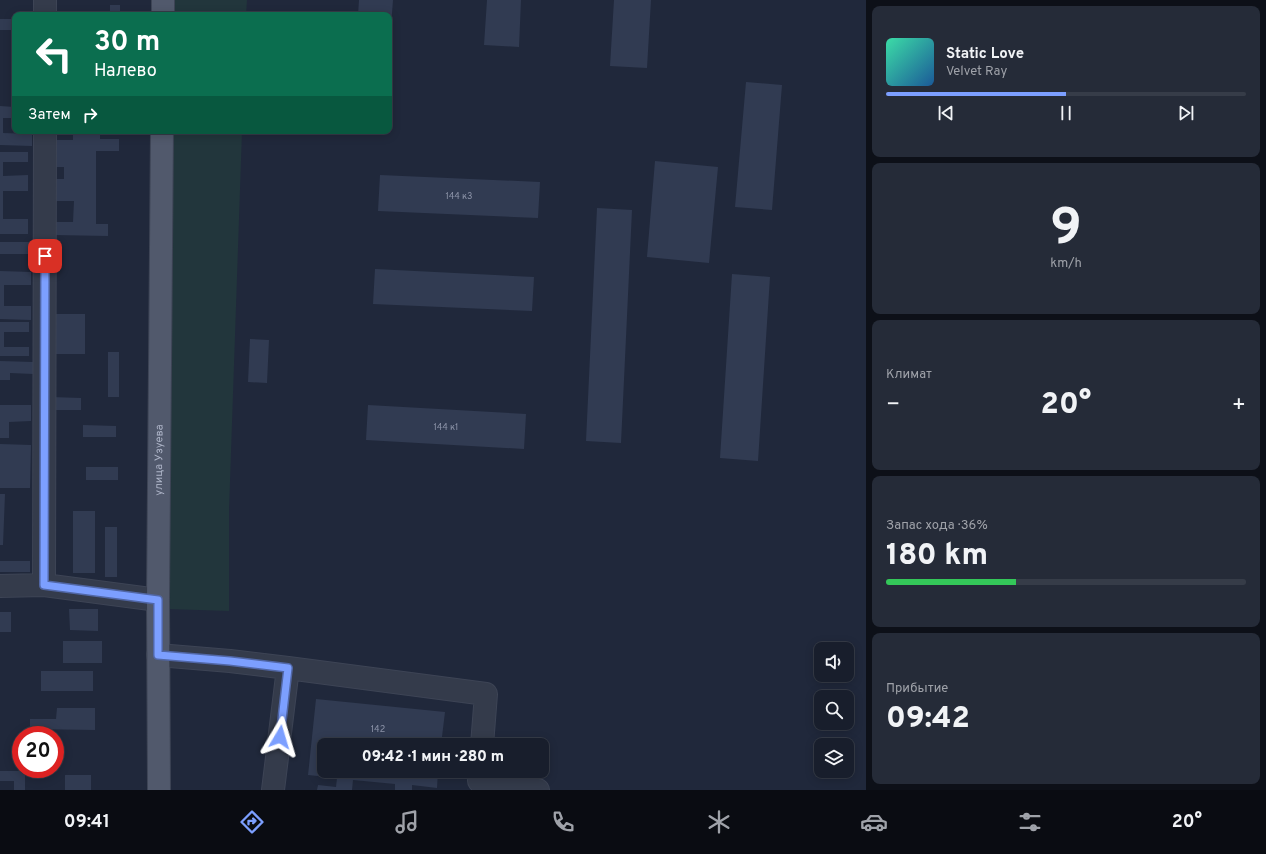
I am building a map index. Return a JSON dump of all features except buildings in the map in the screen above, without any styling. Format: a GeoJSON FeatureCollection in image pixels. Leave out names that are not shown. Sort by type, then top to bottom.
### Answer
{"type":"FeatureCollection","features":[{"type":"Feature","properties":{"kind":"main road"},"geometry":{"type":"LineString","coordinates":[[163,0],[163,12]]}},
{"type":"Feature","properties":{"kind":"main road","name":"улица Узуева"},"geometry":{"type":"LineString","coordinates":[[159,790],[158,600],[162,134]]}},
{"type":"Feature","properties":{"kind":"street"},"geometry":{"type":"LineString","coordinates":[[45,12],[46,0]]}},
{"type":"Feature","properties":{"kind":"street"},"geometry":{"type":"LineString","coordinates":[[44,585],[45,134]]}},
{"type":"Feature","properties":{"kind":"street"},"geometry":{"type":"LineString","coordinates":[[0,586],[44,585],[158,600]]}},
{"type":"Feature","properties":{"kind":"street"},"geometry":{"type":"LineString","coordinates":[[158,655],[230,661],[486,694],[483,738]]}},
{"type":"Feature","properties":{"kind":"street"},"geometry":{"type":"LineString","coordinates":[[273,790],[288,668]]}},
{"type":"Feature","properties":{"kind":"street"},"geometry":{"type":"LineString","coordinates":[[479,778],[479,781],[538,790]]}},
{"type":"Feature","properties":{"kind":"shaded area"},"geometry":{"type":"Polygon","coordinates":[[[172,0],[247,0],[246,12],[172,12],[172,0]]]}},
{"type":"Feature","properties":{"kind":"shaded area"},"geometry":{"type":"Polygon","coordinates":[[[171,134],[242,134],[229,511],[229,611],[168,609],[171,134]]]}},
{"type":"Feature","properties":{"kind":"route"},"geometry":{"type":"LineString","coordinates":[[45,256],[44,585],[158,600],[158,655],[288,668],[280,737]]}}]}
